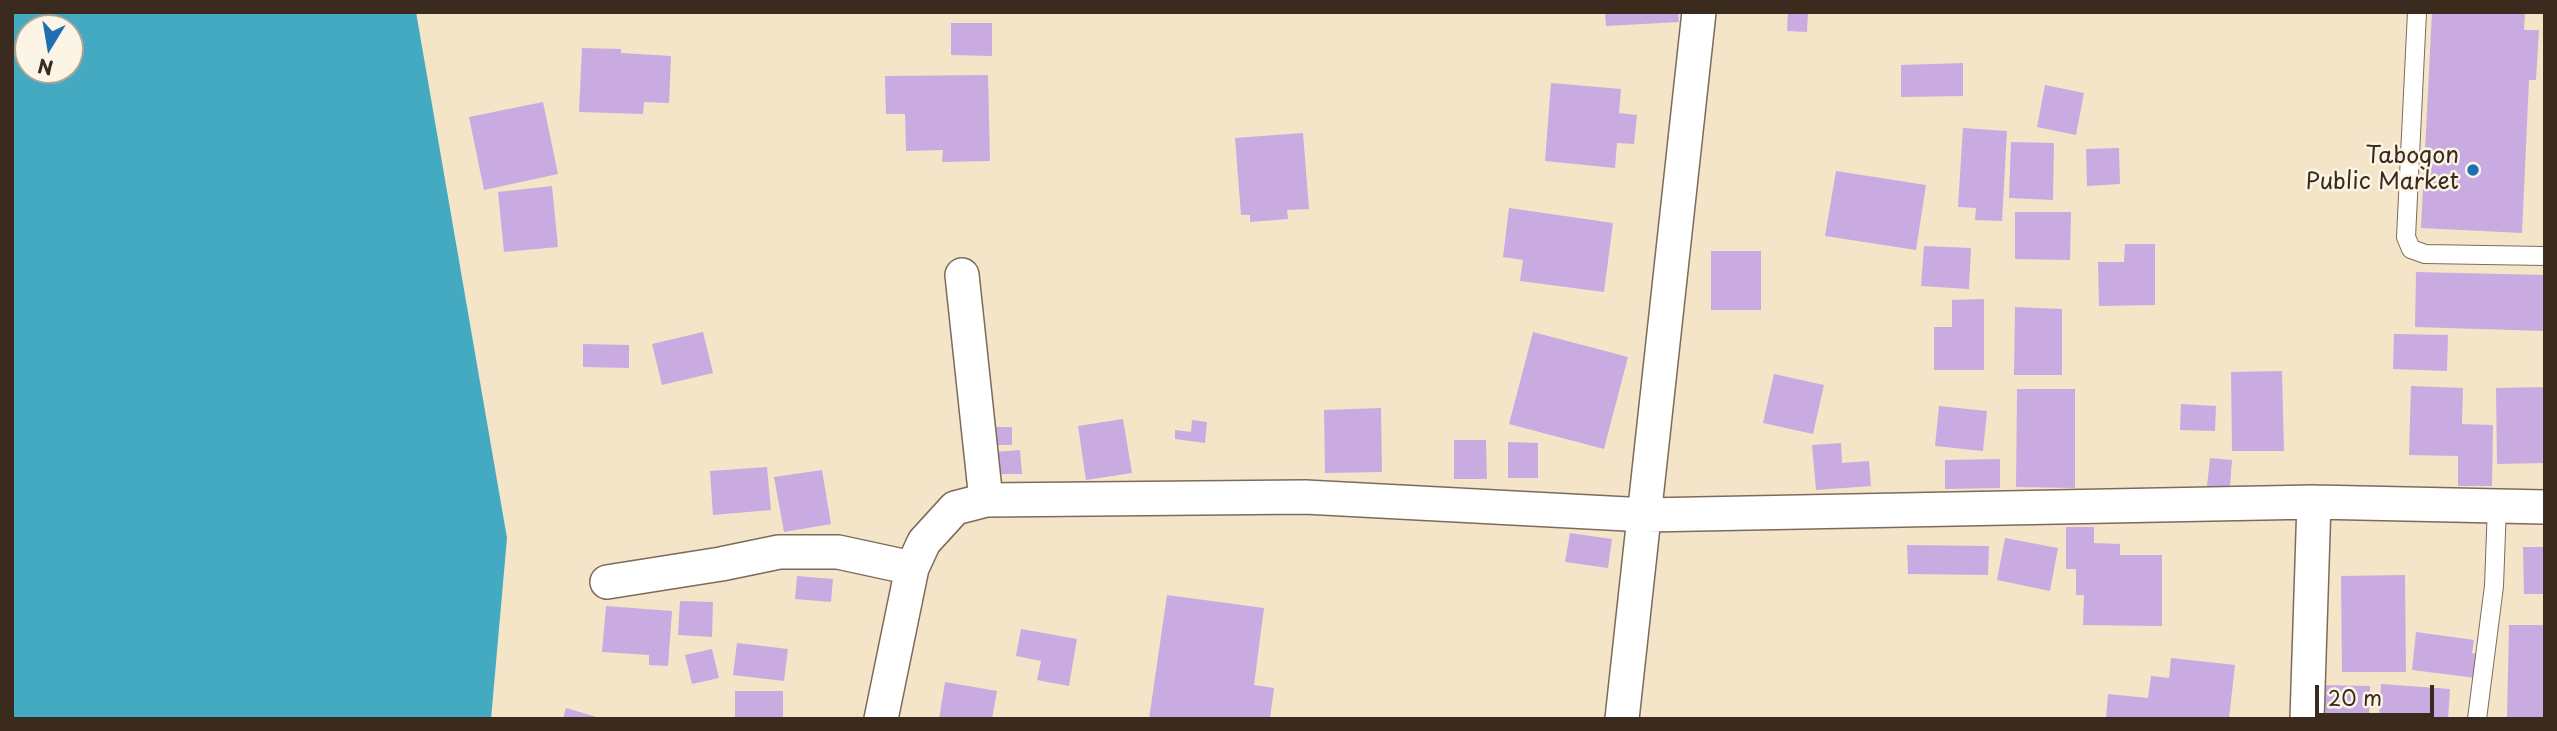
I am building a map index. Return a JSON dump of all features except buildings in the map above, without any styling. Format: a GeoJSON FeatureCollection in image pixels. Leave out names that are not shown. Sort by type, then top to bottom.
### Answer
{"type":"FeatureCollection","features":[{"type":"Feature","properties":{"kind":"street"},"geometry":{"type":"LineString","coordinates":[[1622,719],[1699,12]]}},
{"type":"Feature","properties":{"kind":"street"},"geometry":{"type":"LineString","coordinates":[[962,275],[986,500]]}},
{"type":"Feature","properties":{"kind":"street"},"geometry":{"type":"LineString","coordinates":[[881,719],[912,568],[924,542],[955,509],[986,500],[1305,497],[1646,515],[2314,502],[2545,507]]}},
{"type":"Feature","properties":{"kind":"street"},"geometry":{"type":"LineString","coordinates":[[2307,719],[2314,502]]}},
{"type":"Feature","properties":{"kind":"street"},"geometry":{"type":"LineString","coordinates":[[607,582],[779,552],[838,552],[912,568]]}},
{"type":"Feature","properties":{"kind":"lane"},"geometry":{"type":"LineString","coordinates":[[2417,12],[2406,237],[2411,249],[2425,254],[2545,256]]}},
{"type":"Feature","properties":{"kind":"lane"},"geometry":{"type":"LineString","coordinates":[[2477,719],[2494,586],[2497,506]]}},
{"type":"Feature","properties":{"kind":"water"},"geometry":{"type":"Polygon","coordinates":[[[12,12],[416,12],[507,538],[491,719],[12,719],[12,12]]]}},
{"type":"Feature","properties":{"kind":"place","name":"Tabogon Public Market"},"geometry":{"type":"Point","coordinates":[2473,170]}}]}
